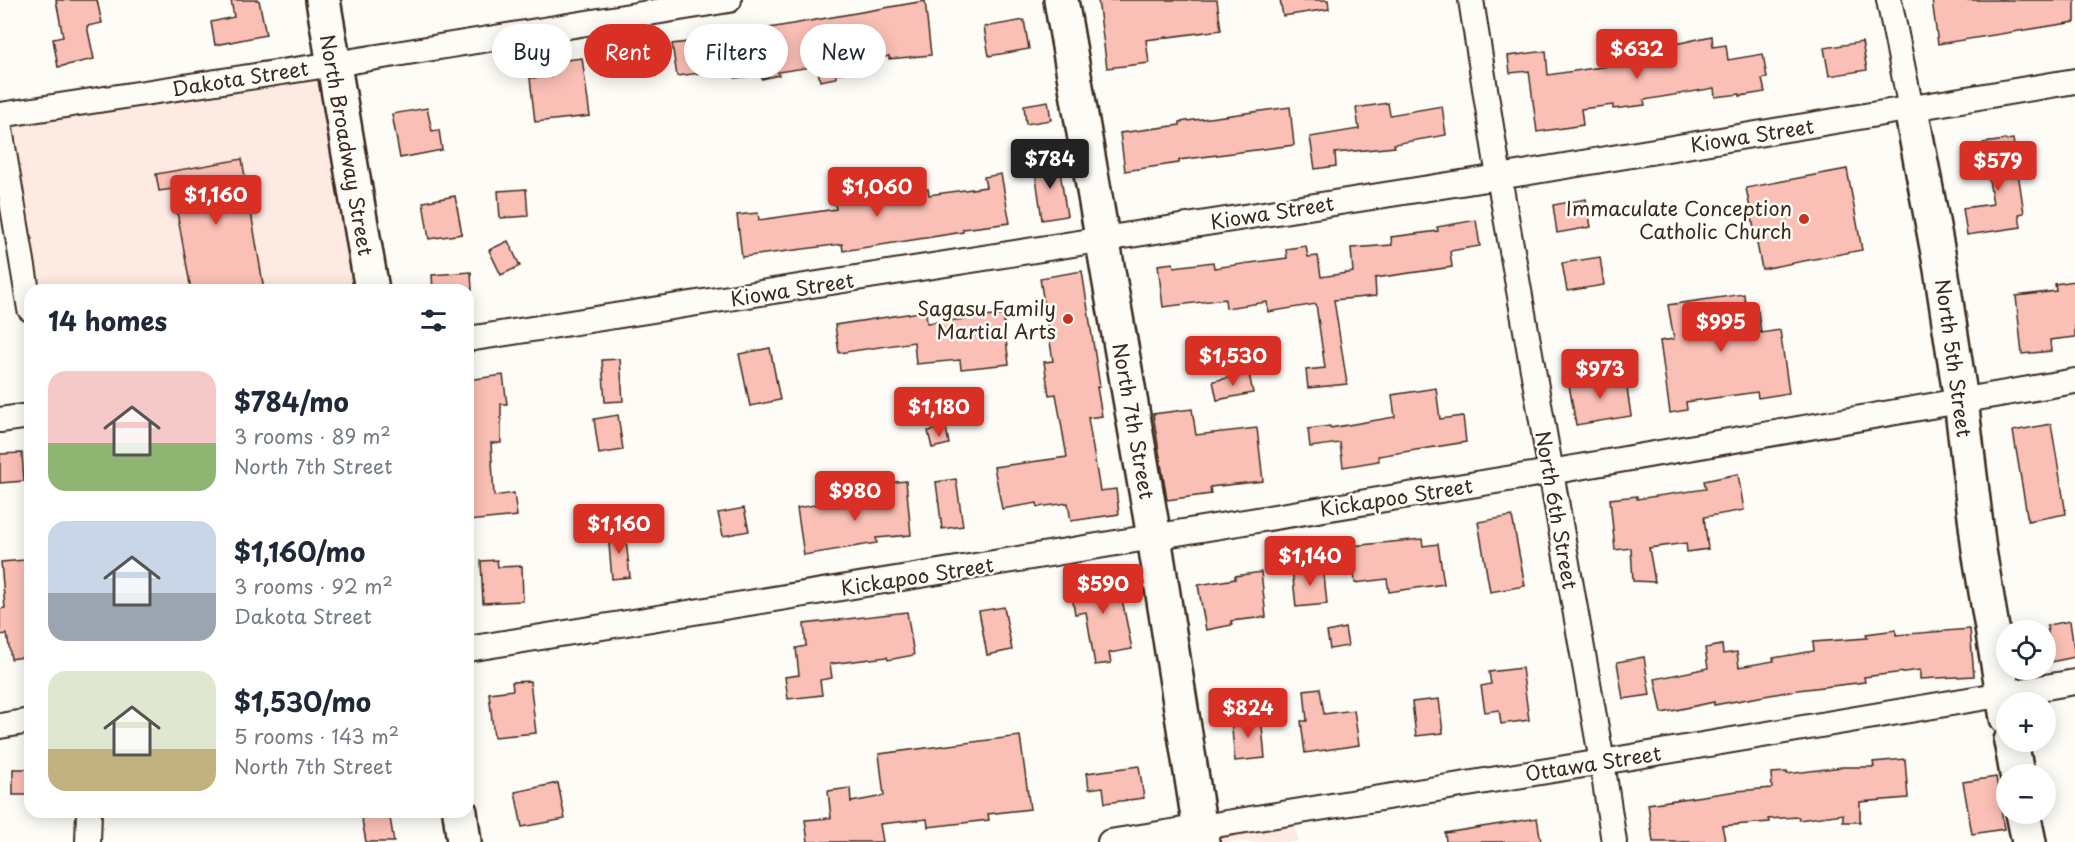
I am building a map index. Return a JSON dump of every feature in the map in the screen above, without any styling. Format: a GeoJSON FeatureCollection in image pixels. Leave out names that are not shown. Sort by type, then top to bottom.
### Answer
{"type":"FeatureCollection","features":[{"type":"Feature","properties":{"kind":"street","name":"North Broadway Street"},"geometry":{"type":"LineString","coordinates":[[323,0],[371,284]]}},
{"type":"Feature","properties":{"kind":"street","name":"Dakota Street"},"geometry":{"type":"LineString","coordinates":[[0,115],[729,0]]}},
{"type":"Feature","properties":{"kind":"street","name":"North 7th Street"},"geometry":{"type":"LineString","coordinates":[[1061,0],[1155,537],[1201,834]]}},
{"type":"Feature","properties":{"kind":"street","name":"North 6th Street"},"geometry":{"type":"LineString","coordinates":[[1471,0],[1499,177],[1602,762],[1614,842]]}},
{"type":"Feature","properties":{"kind":"street","name":"North 5th Street"},"geometry":{"type":"LineString","coordinates":[[1889,0],[1941,268],[1961,402],[1979,549],[2003,692]]}},
{"type":"Feature","properties":{"kind":"street","name":"Kiowa Street"},"geometry":{"type":"LineString","coordinates":[[474,338],[1499,177],[2075,81]]}},
{"type":"Feature","properties":{"kind":"street"},"geometry":{"type":"LineString","coordinates":[[0,129],[26,284]]}},
{"type":"Feature","properties":{"kind":"street","name":"Kickapoo Street"},"geometry":{"type":"LineString","coordinates":[[474,648],[1551,472],[2075,381]]}},
{"type":"Feature","properties":{"kind":"street"},"geometry":{"type":"LineString","coordinates":[[0,420],[24,417]]}},
{"type":"Feature","properties":{"kind":"street","name":"Ottawa Street"},"geometry":{"type":"LineString","coordinates":[[2046,692],[2075,682]]}},
{"type":"Feature","properties":{"kind":"street","name":"Ottawa Street"},"geometry":{"type":"LineString","coordinates":[[1110,842],[1201,834],[1602,762],[1996,707]]}},
{"type":"Feature","properties":{"kind":"street"},"geometry":{"type":"LineString","coordinates":[[0,726],[24,722]]}},
{"type":"Feature","properties":{"kind":"street"},"geometry":{"type":"LineString","coordinates":[[88,842],[89,818]]}},
{"type":"Feature","properties":{"kind":"street"},"geometry":{"type":"LineString","coordinates":[[461,818],[464,842]]}},
{"type":"Feature","properties":{"kind":"street"},"geometry":{"type":"LineString","coordinates":[[2026,824],[2028,842]]}},
{"type":"Feature","properties":{"kind":"shaded area"},"geometry":{"type":"Polygon","coordinates":[[[334,64],[371,284],[29,284],[0,115],[334,64]]]}},
{"type":"Feature","properties":{"kind":"shaded area"},"geometry":{"type":"Polygon","coordinates":[[[1294,811],[1298,842],[1202,842],[1200,826],[1294,811]]]}},
{"type":"Feature","properties":{"kind":"building"},"geometry":{"type":"Polygon","coordinates":[[[56,0],[97,0],[102,23],[87,26],[94,59],[58,67],[53,39],[63,37],[56,0]]]}},
{"type":"Feature","properties":{"kind":"building"},"geometry":{"type":"Polygon","coordinates":[[[231,0],[259,0],[266,35],[215,45],[211,22],[234,17],[231,0]]]}},
{"type":"Feature","properties":{"kind":"building"},"geometry":{"type":"Polygon","coordinates":[[[1098,0],[1217,0],[1221,30],[1146,40],[1149,63],[1107,68],[1098,0]]]}},
{"type":"Feature","properties":{"kind":"building"},"geometry":{"type":"Polygon","coordinates":[[[1280,0],[1328,0],[1329,9],[1283,16],[1280,0]]]}},
{"type":"Feature","properties":{"kind":"building"},"geometry":{"type":"Polygon","coordinates":[[[1932,0],[2075,0],[2075,22],[1938,44],[1932,0]]]}},
{"type":"Feature","properties":{"kind":"building"},"geometry":{"type":"Polygon","coordinates":[[[925,1],[931,55],[889,59],[889,56],[886,57],[886,24],[800,24],[800,69],[788,70],[788,25],[925,1]]]}},
{"type":"Feature","properties":{"kind":"building"},"geometry":{"type":"Polygon","coordinates":[[[1024,20],[1029,49],[989,56],[984,27],[1024,20]]]}},
{"type":"Feature","properties":{"kind":"building"},"geometry":{"type":"Polygon","coordinates":[[[1712,36],[1713,47],[1726,45],[1728,60],[1763,54],[1767,78],[1762,79],[1765,92],[1715,97],[1714,88],[1644,100],[1645,105],[1613,109],[1613,105],[1581,109],[1583,125],[1537,132],[1529,71],[1510,73],[1508,56],[1546,51],[1548,75],[1608,66],[1607,55],[1648,50],[1712,36]]]}},
{"type":"Feature","properties":{"kind":"building"},"geometry":{"type":"Polygon","coordinates":[[[1862,42],[1867,70],[1829,76],[1824,48],[1862,42]]]}},
{"type":"Feature","properties":{"kind":"building"},"geometry":{"type":"Polygon","coordinates":[[[684,43],[684,75],[677,76],[672,44],[684,43]]]}},
{"type":"Feature","properties":{"kind":"building"},"geometry":{"type":"Polygon","coordinates":[[[582,58],[590,116],[535,122],[530,78],[572,78],[572,59],[582,58]]]}},
{"type":"Feature","properties":{"kind":"building"},"geometry":{"type":"Polygon","coordinates":[[[819,78],[836,78],[820,81],[819,78]]]}},
{"type":"Feature","properties":{"kind":"building"},"geometry":{"type":"Polygon","coordinates":[[[1048,101],[1051,120],[1026,124],[1024,105],[1048,101]]]}},
{"type":"Feature","properties":{"kind":"building"},"geometry":{"type":"Polygon","coordinates":[[[1388,103],[1390,115],[1442,106],[1446,135],[1394,144],[1395,147],[1335,153],[1336,166],[1315,169],[1310,137],[1359,129],[1356,108],[1388,103]]]}},
{"type":"Feature","properties":{"kind":"building"},"geometry":{"type":"Polygon","coordinates":[[[1290,107],[1294,145],[1179,160],[1179,163],[1125,171],[1120,133],[1180,125],[1180,122],[1290,107]]]}},
{"type":"Feature","properties":{"kind":"building"},"geometry":{"type":"Polygon","coordinates":[[[427,108],[432,131],[439,130],[442,150],[400,158],[392,114],[427,108]]]}},
{"type":"Feature","properties":{"kind":"building"},"geometry":{"type":"Polygon","coordinates":[[[2013,139],[2024,213],[2019,214],[2021,227],[1967,235],[1963,208],[1993,204],[1983,143],[2013,139]]]}},
{"type":"Feature","properties":{"kind":"building"},"geometry":{"type":"Polygon","coordinates":[[[242,159],[263,284],[190,284],[173,189],[159,191],[156,174],[242,159]]]}},
{"type":"Feature","properties":{"kind":"building"},"geometry":{"type":"Polygon","coordinates":[[[1058,159],[1067,216],[1042,220],[1034,163],[1058,159]]]}},
{"type":"Feature","properties":{"kind":"building","name":"Immaculate Conception Catholic Church"},"geometry":{"type":"Polygon","coordinates":[[[1847,169],[1862,250],[1762,269],[1746,188],[1847,169]]]}},
{"type":"Feature","properties":{"kind":"building"},"geometry":{"type":"Polygon","coordinates":[[[901,174],[904,193],[928,189],[929,195],[986,187],[984,177],[1001,174],[1010,223],[963,229],[963,232],[843,251],[842,244],[742,257],[737,215],[758,213],[759,220],[836,209],[833,194],[881,186],[880,178],[901,174]]]}},
{"type":"Feature","properties":{"kind":"building"},"geometry":{"type":"Polygon","coordinates":[[[526,189],[528,216],[500,218],[498,191],[526,189]]]}},
{"type":"Feature","properties":{"kind":"building"},"geometry":{"type":"Polygon","coordinates":[[[455,196],[462,234],[429,239],[423,202],[455,196]]]}},
{"type":"Feature","properties":{"kind":"building"},"geometry":{"type":"Polygon","coordinates":[[[1586,199],[1591,227],[1557,233],[1553,205],[1586,199]]]}},
{"type":"Feature","properties":{"kind":"building"},"geometry":{"type":"Polygon","coordinates":[[[1476,220],[1480,246],[1450,251],[1452,267],[1375,278],[1376,296],[1334,300],[1347,384],[1308,388],[1306,370],[1325,368],[1316,304],[1268,312],[1267,302],[1226,308],[1225,299],[1163,307],[1158,265],[1173,263],[1174,267],[1213,262],[1214,268],[1287,258],[1286,249],[1306,246],[1308,257],[1318,256],[1321,277],[1353,272],[1351,248],[1392,245],[1391,237],[1438,231],[1437,227],[1476,220]]]}},
{"type":"Feature","properties":{"kind":"building"},"geometry":{"type":"Polygon","coordinates":[[[508,241],[520,266],[501,275],[489,250],[508,241]]]}},
{"type":"Feature","properties":{"kind":"building"},"geometry":{"type":"Polygon","coordinates":[[[1600,257],[1604,285],[1567,291],[1562,263],[1600,257]]]}},
{"type":"Feature","properties":{"kind":"building"},"geometry":{"type":"Polygon","coordinates":[[[1082,271],[1100,387],[1097,387],[1102,416],[1088,418],[1100,491],[1116,489],[1119,514],[1071,521],[1068,503],[1038,507],[1037,503],[1002,509],[994,467],[1067,457],[1056,394],[1049,395],[1044,362],[1053,361],[1040,278],[1082,271]]]}},
{"type":"Feature","properties":{"kind":"building"},"geometry":{"type":"Polygon","coordinates":[[[471,272],[472,284],[433,284],[432,275],[471,272]]]}},
{"type":"Feature","properties":{"kind":"building"},"geometry":{"type":"Polygon","coordinates":[[[2075,281],[2075,337],[2050,340],[2051,351],[2022,354],[2016,296],[2056,291],[2055,284],[2075,281]]]}},
{"type":"Feature","properties":{"kind":"building"},"geometry":{"type":"Polygon","coordinates":[[[1744,294],[1746,312],[1758,311],[1761,333],[1780,330],[1789,393],[1758,398],[1757,392],[1686,402],[1687,410],[1670,413],[1660,341],[1674,339],[1668,305],[1744,294]]]}},
{"type":"Feature","properties":{"kind":"building"},"geometry":{"type":"Polygon","coordinates":[[[926,311],[927,323],[1003,315],[1009,364],[961,369],[960,360],[916,364],[914,342],[839,353],[835,325],[926,311]]]}},
{"type":"Feature","properties":{"kind":"building"},"geometry":{"type":"Polygon","coordinates":[[[770,348],[780,400],[750,406],[739,354],[770,348]]]}},
{"type":"Feature","properties":{"kind":"building"},"geometry":{"type":"Polygon","coordinates":[[[620,359],[623,401],[605,402],[602,360],[620,359]]]}},
{"type":"Feature","properties":{"kind":"building"},"geometry":{"type":"Polygon","coordinates":[[[1249,374],[1253,393],[1217,400],[1213,381],[1249,374]]]}},
{"type":"Feature","properties":{"kind":"building"},"geometry":{"type":"Polygon","coordinates":[[[1625,374],[1631,416],[1576,425],[1569,385],[1625,374]]]}},
{"type":"Feature","properties":{"kind":"building"},"geometry":{"type":"Polygon","coordinates":[[[503,375],[507,404],[501,404],[501,443],[491,443],[494,496],[514,493],[517,516],[474,520],[474,379],[503,375]]]}},
{"type":"Feature","properties":{"kind":"building"},"geometry":{"type":"Polygon","coordinates":[[[1436,388],[1440,419],[1463,416],[1466,442],[1378,456],[1379,461],[1343,467],[1340,443],[1310,447],[1308,429],[1330,426],[1330,428],[1395,417],[1392,395],[1436,388]]]}},
{"type":"Feature","properties":{"kind":"building"},"geometry":{"type":"Polygon","coordinates":[[[1192,409],[1196,435],[1257,428],[1263,481],[1210,487],[1211,494],[1167,500],[1153,414],[1192,409]]]}},
{"type":"Feature","properties":{"kind":"building"},"geometry":{"type":"Polygon","coordinates":[[[618,415],[623,450],[599,454],[594,419],[618,415]]]}},
{"type":"Feature","properties":{"kind":"building"},"geometry":{"type":"Polygon","coordinates":[[[2051,424],[2066,514],[2028,521],[2013,431],[2051,424]]]}},
{"type":"Feature","properties":{"kind":"building"},"geometry":{"type":"Polygon","coordinates":[[[946,428],[949,444],[932,448],[928,431],[946,428]]]}},
{"type":"Feature","properties":{"kind":"building"},"geometry":{"type":"Polygon","coordinates":[[[22,453],[24,481],[0,483],[0,454],[22,453]]]}},
{"type":"Feature","properties":{"kind":"building"},"geometry":{"type":"Polygon","coordinates":[[[1738,474],[1744,510],[1704,517],[1708,549],[1687,552],[1686,543],[1649,548],[1655,582],[1633,581],[1631,548],[1615,550],[1610,499],[1637,496],[1637,499],[1706,489],[1704,481],[1738,474]]]}},
{"type":"Feature","properties":{"kind":"building"},"geometry":{"type":"Polygon","coordinates":[[[956,479],[963,526],[942,529],[936,482],[956,479]]]}},
{"type":"Feature","properties":{"kind":"building"},"geometry":{"type":"Polygon","coordinates":[[[906,481],[911,535],[876,538],[877,543],[804,555],[797,508],[887,497],[885,483],[906,481]]]}},
{"type":"Feature","properties":{"kind":"building"},"geometry":{"type":"Polygon","coordinates":[[[744,508],[749,531],[723,536],[718,513],[744,508]]]}},
{"type":"Feature","properties":{"kind":"building"},"geometry":{"type":"Polygon","coordinates":[[[1512,516],[1525,586],[1490,592],[1478,522],[1512,516]]]}},
{"type":"Feature","properties":{"kind":"building"},"geometry":{"type":"Polygon","coordinates":[[[625,531],[630,577],[612,579],[608,533],[625,531]]]}},
{"type":"Feature","properties":{"kind":"building"},"geometry":{"type":"Polygon","coordinates":[[[1422,539],[1423,546],[1438,544],[1444,584],[1389,592],[1387,579],[1355,583],[1351,546],[1422,539]]]}},
{"type":"Feature","properties":{"kind":"building"},"geometry":{"type":"Polygon","coordinates":[[[24,560],[24,657],[11,659],[7,634],[0,635],[0,609],[5,608],[1,562],[24,560]]]}},
{"type":"Feature","properties":{"kind":"building"},"geometry":{"type":"Polygon","coordinates":[[[497,560],[498,567],[522,566],[523,601],[483,603],[481,561],[497,560]]]}},
{"type":"Feature","properties":{"kind":"building"},"geometry":{"type":"Polygon","coordinates":[[[1323,566],[1327,604],[1296,607],[1292,569],[1323,566]]]}},
{"type":"Feature","properties":{"kind":"building"},"geometry":{"type":"Polygon","coordinates":[[[1261,572],[1266,617],[1231,621],[1232,625],[1206,630],[1198,585],[1261,572]]]}},
{"type":"Feature","properties":{"kind":"building"},"geometry":{"type":"Polygon","coordinates":[[[1117,574],[1132,649],[1109,653],[1111,663],[1095,665],[1086,612],[1075,614],[1070,582],[1117,574]]]}},
{"type":"Feature","properties":{"kind":"building"},"geometry":{"type":"Polygon","coordinates":[[[1004,607],[1012,650],[987,655],[979,611],[1004,607]]]}},
{"type":"Feature","properties":{"kind":"building"},"geometry":{"type":"Polygon","coordinates":[[[907,612],[914,655],[888,660],[887,657],[830,664],[832,678],[820,680],[822,695],[788,699],[785,677],[799,675],[796,648],[806,646],[804,624],[907,612]]]}},
{"type":"Feature","properties":{"kind":"building"},"geometry":{"type":"Polygon","coordinates":[[[2070,621],[2075,657],[2056,661],[2056,623],[2070,621]]]}},
{"type":"Feature","properties":{"kind":"building"},"geometry":{"type":"Polygon","coordinates":[[[1345,628],[1348,646],[1330,649],[1327,632],[1345,628]]]}},
{"type":"Feature","properties":{"kind":"building"},"geometry":{"type":"Polygon","coordinates":[[[1970,629],[1974,676],[1920,679],[1920,670],[1864,677],[1865,682],[1798,690],[1714,705],[1714,702],[1662,713],[1655,679],[1708,668],[1705,648],[1722,645],[1723,654],[1737,652],[1739,667],[1814,651],[1813,642],[1867,638],[1866,634],[1896,630],[1896,635],[1970,629]]]}},
{"type":"Feature","properties":{"kind":"building"},"geometry":{"type":"Polygon","coordinates":[[[1644,657],[1650,695],[1623,699],[1617,662],[1644,657]]]}},
{"type":"Feature","properties":{"kind":"building"},"geometry":{"type":"Polygon","coordinates":[[[1522,668],[1529,720],[1501,724],[1499,710],[1485,712],[1481,686],[1491,684],[1489,672],[1522,668]]]}},
{"type":"Feature","properties":{"kind":"building"},"geometry":{"type":"Polygon","coordinates":[[[530,681],[536,733],[494,737],[489,693],[513,690],[512,682],[530,681]]]}},
{"type":"Feature","properties":{"kind":"building"},"geometry":{"type":"Polygon","coordinates":[[[1320,688],[1324,714],[1354,710],[1359,745],[1305,753],[1301,721],[1307,721],[1304,690],[1320,688]]]}},
{"type":"Feature","properties":{"kind":"building"},"geometry":{"type":"Polygon","coordinates":[[[1439,699],[1443,733],[1416,736],[1412,702],[1439,699]]]}},
{"type":"Feature","properties":{"kind":"building"},"geometry":{"type":"Polygon","coordinates":[[[1261,716],[1265,758],[1235,761],[1231,720],[1261,716]]]}},
{"type":"Feature","properties":{"kind":"building"},"geometry":{"type":"Polygon","coordinates":[[[1020,736],[1030,809],[988,814],[989,820],[928,827],[927,819],[880,824],[883,842],[808,842],[805,820],[831,818],[828,791],[850,788],[851,802],[884,796],[879,754],[1020,736]]]}},
{"type":"Feature","properties":{"kind":"building"},"geometry":{"type":"Polygon","coordinates":[[[1905,759],[1908,798],[1860,802],[1860,822],[1843,822],[1843,814],[1799,820],[1798,817],[1768,819],[1769,822],[1722,826],[1725,840],[1653,842],[1648,804],[1772,788],[1771,773],[1787,772],[1787,774],[1842,767],[1874,767],[1873,762],[1905,759]]]}},
{"type":"Feature","properties":{"kind":"building"},"geometry":{"type":"Polygon","coordinates":[[[1139,766],[1144,798],[1105,803],[1103,787],[1089,789],[1087,773],[1139,766]]]}},
{"type":"Feature","properties":{"kind":"building"},"geometry":{"type":"Polygon","coordinates":[[[13,769],[24,769],[24,795],[13,795],[13,769]]]}},
{"type":"Feature","properties":{"kind":"building"},"geometry":{"type":"Polygon","coordinates":[[[1996,777],[1996,824],[2003,824],[2004,829],[1972,834],[1963,782],[1996,777]]]}},
{"type":"Feature","properties":{"kind":"building"},"geometry":{"type":"Polygon","coordinates":[[[558,783],[565,819],[522,827],[515,792],[558,783]]]}},
{"type":"Feature","properties":{"kind":"building"},"geometry":{"type":"Polygon","coordinates":[[[362,818],[390,818],[394,842],[366,842],[362,818]]]}},
{"type":"Feature","properties":{"kind":"building"},"geometry":{"type":"Polygon","coordinates":[[[1537,818],[1541,842],[1446,842],[1445,833],[1537,818]]]}},
{"type":"Feature","properties":{"kind":"place","name":"Immaculate Conception Catholic Church"},"geometry":{"type":"Point","coordinates":[1804,219]}},
{"type":"Feature","properties":{"kind":"place","name":"Sagasu Family Martial Arts"},"geometry":{"type":"Point","coordinates":[1068,319]}}]}
